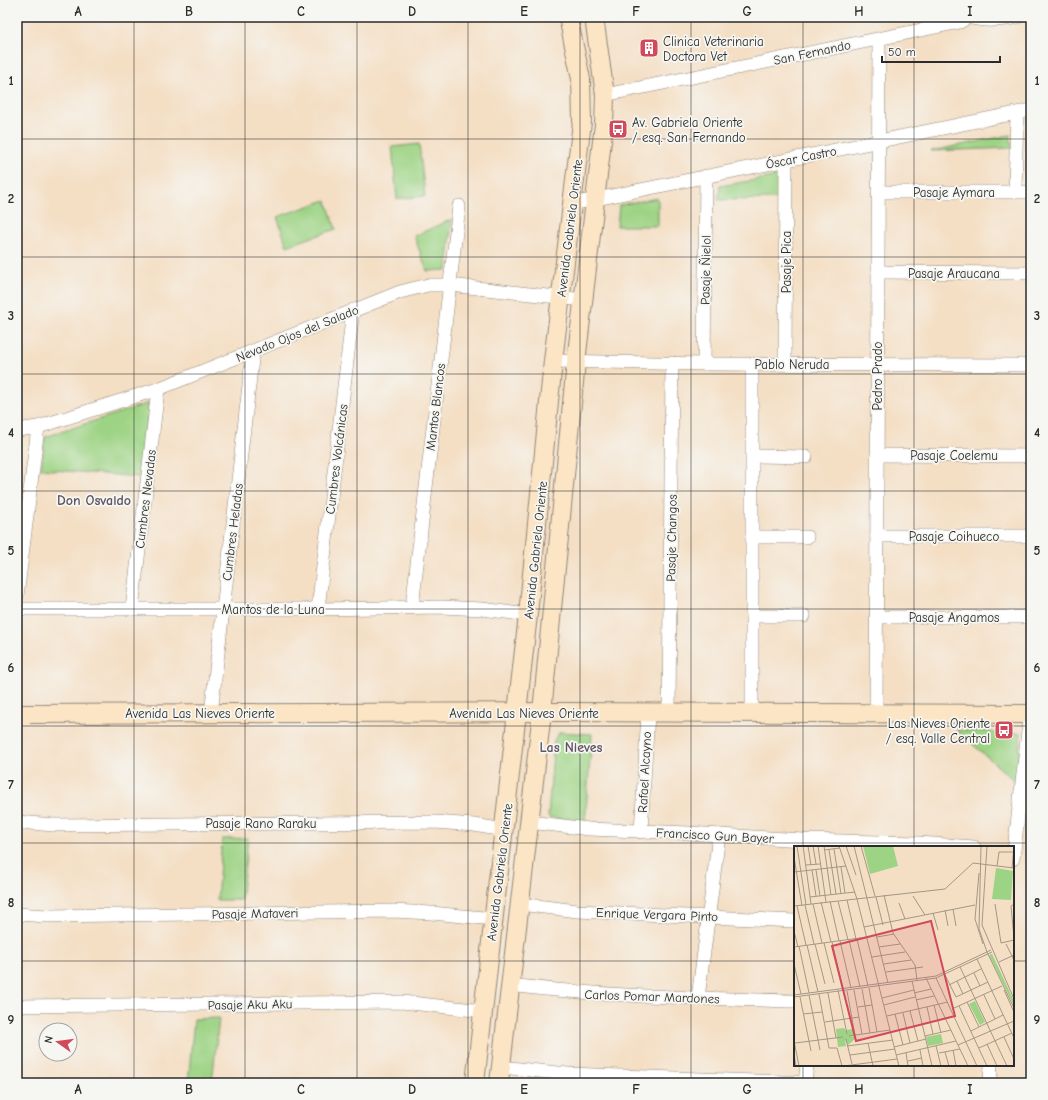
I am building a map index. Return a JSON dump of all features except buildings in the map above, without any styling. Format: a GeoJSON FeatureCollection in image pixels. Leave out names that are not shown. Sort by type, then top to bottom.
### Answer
{"type":"FeatureCollection","features":[{"type":"Feature","properties":{"kind":"main road","name":"Avenida Gabriela Oriente"},"geometry":{"type":"LineString","coordinates":[[475,1083],[528,616],[553,361],[582,122],[581,79],[568,17]]}},
{"type":"Feature","properties":{"kind":"main road","name":"Avenida Gabriela Oriente"},"geometry":{"type":"LineString","coordinates":[[500,1075],[542,712],[576,362],[604,124],[605,94],[594,17]]}},
{"type":"Feature","properties":{"kind":"main road","name":"Avenida Las Nieves Oriente"},"geometry":{"type":"LineString","coordinates":[[17,714],[542,712],[1030,714]]}},
{"type":"Feature","properties":{"kind":"street","name":"San Fernando"},"geometry":{"type":"LineString","coordinates":[[605,94],[960,22],[968,17],[977,20],[991,21],[1018,17]]}},
{"type":"Feature","properties":{"kind":"street","name":"Pedro Prado"},"geometry":{"type":"LineString","coordinates":[[876,714],[878,39]]}},
{"type":"Feature","properties":{"kind":"street","name":"Óscar Castro"},"geometry":{"type":"LineString","coordinates":[[572,204],[1031,110]]}},
{"type":"Feature","properties":{"kind":"street"},"geometry":{"type":"LineString","coordinates":[[1016,192],[1017,113]]}},
{"type":"Feature","properties":{"kind":"street","name":"Pasaje Pica"},"geometry":{"type":"LineString","coordinates":[[785,364],[786,160]]}},
{"type":"Feature","properties":{"kind":"street","name":"Pasaje Ñielol"},"geometry":{"type":"LineString","coordinates":[[704,364],[706,176]]}},
{"type":"Feature","properties":{"kind":"street","name":"Pasaje Aymara"},"geometry":{"type":"LineString","coordinates":[[878,192],[1031,192]]}},
{"type":"Feature","properties":{"kind":"street","name":"Mantos Blancos"},"geometry":{"type":"LineString","coordinates":[[412,607],[459,206]]}},
{"type":"Feature","properties":{"kind":"street","name":"Pasaje Araucana"},"geometry":{"type":"LineString","coordinates":[[878,272],[1031,273]]}},
{"type":"Feature","properties":{"kind":"street","name":"Nevado Ojos del Salado"},"geometry":{"type":"LineString","coordinates":[[17,430],[38,427],[158,389],[353,310],[414,288],[450,285],[584,300]]}},
{"type":"Feature","properties":{"kind":"street","name":"Cumbres Volcánicas"},"geometry":{"type":"LineString","coordinates":[[318,609],[353,310]]}},
{"type":"Feature","properties":{"kind":"street","name":"Cumbres Heladas"},"geometry":{"type":"LineString","coordinates":[[211,713],[253,351]]}},
{"type":"Feature","properties":{"kind":"street","name":"Pablo Neruda"},"geometry":{"type":"LineString","coordinates":[[553,361],[704,364],[1031,365]]}},
{"type":"Feature","properties":{"kind":"street","name":"Pasaje Changos"},"geometry":{"type":"LineString","coordinates":[[669,713],[672,363]]}},
{"type":"Feature","properties":{"kind":"street"},"geometry":{"type":"LineString","coordinates":[[752,364],[752,713]]}},
{"type":"Feature","properties":{"kind":"street","name":"Cumbres Nevadas"},"geometry":{"type":"LineString","coordinates":[[132,609],[158,389]]}},
{"type":"Feature","properties":{"kind":"street"},"geometry":{"type":"LineString","coordinates":[[17,596],[38,427]]}},
{"type":"Feature","properties":{"kind":"street","name":"Pasaje Coelemu"},"geometry":{"type":"LineString","coordinates":[[877,455],[1031,456]]}},
{"type":"Feature","properties":{"kind":"street"},"geometry":{"type":"LineString","coordinates":[[752,456],[806,457]]}},
{"type":"Feature","properties":{"kind":"street","name":"Pasaje Coihueco"},"geometry":{"type":"LineString","coordinates":[[877,536],[1031,536]]}},
{"type":"Feature","properties":{"kind":"street"},"geometry":{"type":"LineString","coordinates":[[752,537],[807,537]]}},
{"type":"Feature","properties":{"kind":"street","name":"Mantos de la Luna"},"geometry":{"type":"LineString","coordinates":[[17,609],[318,609],[462,607],[528,616]]}},
{"type":"Feature","properties":{"kind":"street"},"geometry":{"type":"LineString","coordinates":[[752,616],[804,616]]}},
{"type":"Feature","properties":{"kind":"street","name":"Pasaje Angamos"},"geometry":{"type":"LineString","coordinates":[[876,617],[1031,617]]}},
{"type":"Feature","properties":{"kind":"street","name":"Rafael Alcayno"},"geometry":{"type":"LineString","coordinates":[[641,832],[648,713]]}},
{"type":"Feature","properties":{"kind":"street"},"geometry":{"type":"LineString","coordinates":[[1014,847],[1030,714]]}},
{"type":"Feature","properties":{"kind":"street","name":"Pasaje Rano Raraku"},"geometry":{"type":"LineString","coordinates":[[17,822],[54,825],[435,822],[474,825],[504,830]]}},
{"type":"Feature","properties":{"kind":"street","name":"Francisco Gun Bayer"},"geometry":{"type":"LineString","coordinates":[[529,822],[589,829],[641,832],[803,840],[919,842],[963,846]]}},
{"type":"Feature","properties":{"kind":"street"},"geometry":{"type":"LineString","coordinates":[[698,998],[719,835]]}},
{"type":"Feature","properties":{"kind":"street","name":"Enrique Vergara Pinto"},"geometry":{"type":"LineString","coordinates":[[520,904],[577,910],[794,921]]}},
{"type":"Feature","properties":{"kind":"street","name":"Pasaje Mataveri"},"geometry":{"type":"LineString","coordinates":[[17,914],[48,916],[393,911],[494,919]]}},
{"type":"Feature","properties":{"kind":"street","name":"Carlos Pomar Mardones"},"geometry":{"type":"LineString","coordinates":[[510,985],[596,994],[794,1002]]}},
{"type":"Feature","properties":{"kind":"street","name":"Pasaje Aku Aku"},"geometry":{"type":"LineString","coordinates":[[17,1006],[402,1002],[483,1011]]}},
{"type":"Feature","properties":{"kind":"street"},"geometry":{"type":"LineString","coordinates":[[805,1083],[807,1066]]}},
{"type":"Feature","properties":{"kind":"street"},"geometry":{"type":"LineString","coordinates":[[990,1083],[991,1066]]}},
{"type":"Feature","properties":{"kind":"street"},"geometry":{"type":"LineString","coordinates":[[500,1075],[568,1074],[808,1083]]}},
{"type":"Feature","properties":{"kind":"green space"},"geometry":{"type":"Polygon","coordinates":[[[1010,135],[1012,148],[931,151],[1010,135]]]}},
{"type":"Feature","properties":{"kind":"green space"},"geometry":{"type":"Polygon","coordinates":[[[419,144],[425,196],[397,199],[392,147],[419,144]]]}},
{"type":"Feature","properties":{"kind":"green space"},"geometry":{"type":"Polygon","coordinates":[[[779,176],[781,199],[718,200],[720,186],[779,176]]]}},
{"type":"Feature","properties":{"kind":"green space"},"geometry":{"type":"Polygon","coordinates":[[[658,198],[658,226],[617,226],[619,205],[658,198]]]}},
{"type":"Feature","properties":{"kind":"green space"},"geometry":{"type":"Polygon","coordinates":[[[326,200],[336,229],[287,246],[277,217],[326,200]]]}},
{"type":"Feature","properties":{"kind":"green space"},"geometry":{"type":"Polygon","coordinates":[[[452,219],[447,270],[427,271],[414,236],[452,219]]]}},
{"type":"Feature","properties":{"kind":"green space"},"geometry":{"type":"Polygon","coordinates":[[[149,403],[140,477],[41,469],[45,437],[149,403]]]}},
{"type":"Feature","properties":{"kind":"green space"},"geometry":{"type":"Polygon","coordinates":[[[956,730],[1021,733],[1016,782],[956,730]]]}},
{"type":"Feature","properties":{"kind":"green space"},"geometry":{"type":"Polygon","coordinates":[[[560,732],[592,734],[585,822],[548,817],[554,740],[560,732]]]}},
{"type":"Feature","properties":{"kind":"green space"},"geometry":{"type":"Polygon","coordinates":[[[248,838],[241,900],[217,900],[222,839],[248,838]]]}},
{"type":"Feature","properties":{"kind":"green space"},"geometry":{"type":"Polygon","coordinates":[[[219,1018],[212,1083],[188,1083],[194,1019],[219,1018]]]}},
{"type":"Feature","properties":{"kind":"place","name":"Clinica Veterinaria Doctora Vet"},"geometry":{"type":"Point","coordinates":[649,48]}},
{"type":"Feature","properties":{"kind":"place","name":"Av. Gabriela Oriente / esq. San Fernando"},"geometry":{"type":"Point","coordinates":[618,129]}},
{"type":"Feature","properties":{"kind":"place","name":"Las Nieves Oriente / esq. Valle Central"},"geometry":{"type":"Point","coordinates":[1004,730]}},
{"type":"Feature","properties":{"kind":"district","name":"Don Osvaldo"},"geometry":{"type":"Point","coordinates":[94,500]}},
{"type":"Feature","properties":{"kind":"district","name":"Las Nieves"},"geometry":{"type":"Point","coordinates":[571,747]}}]}
